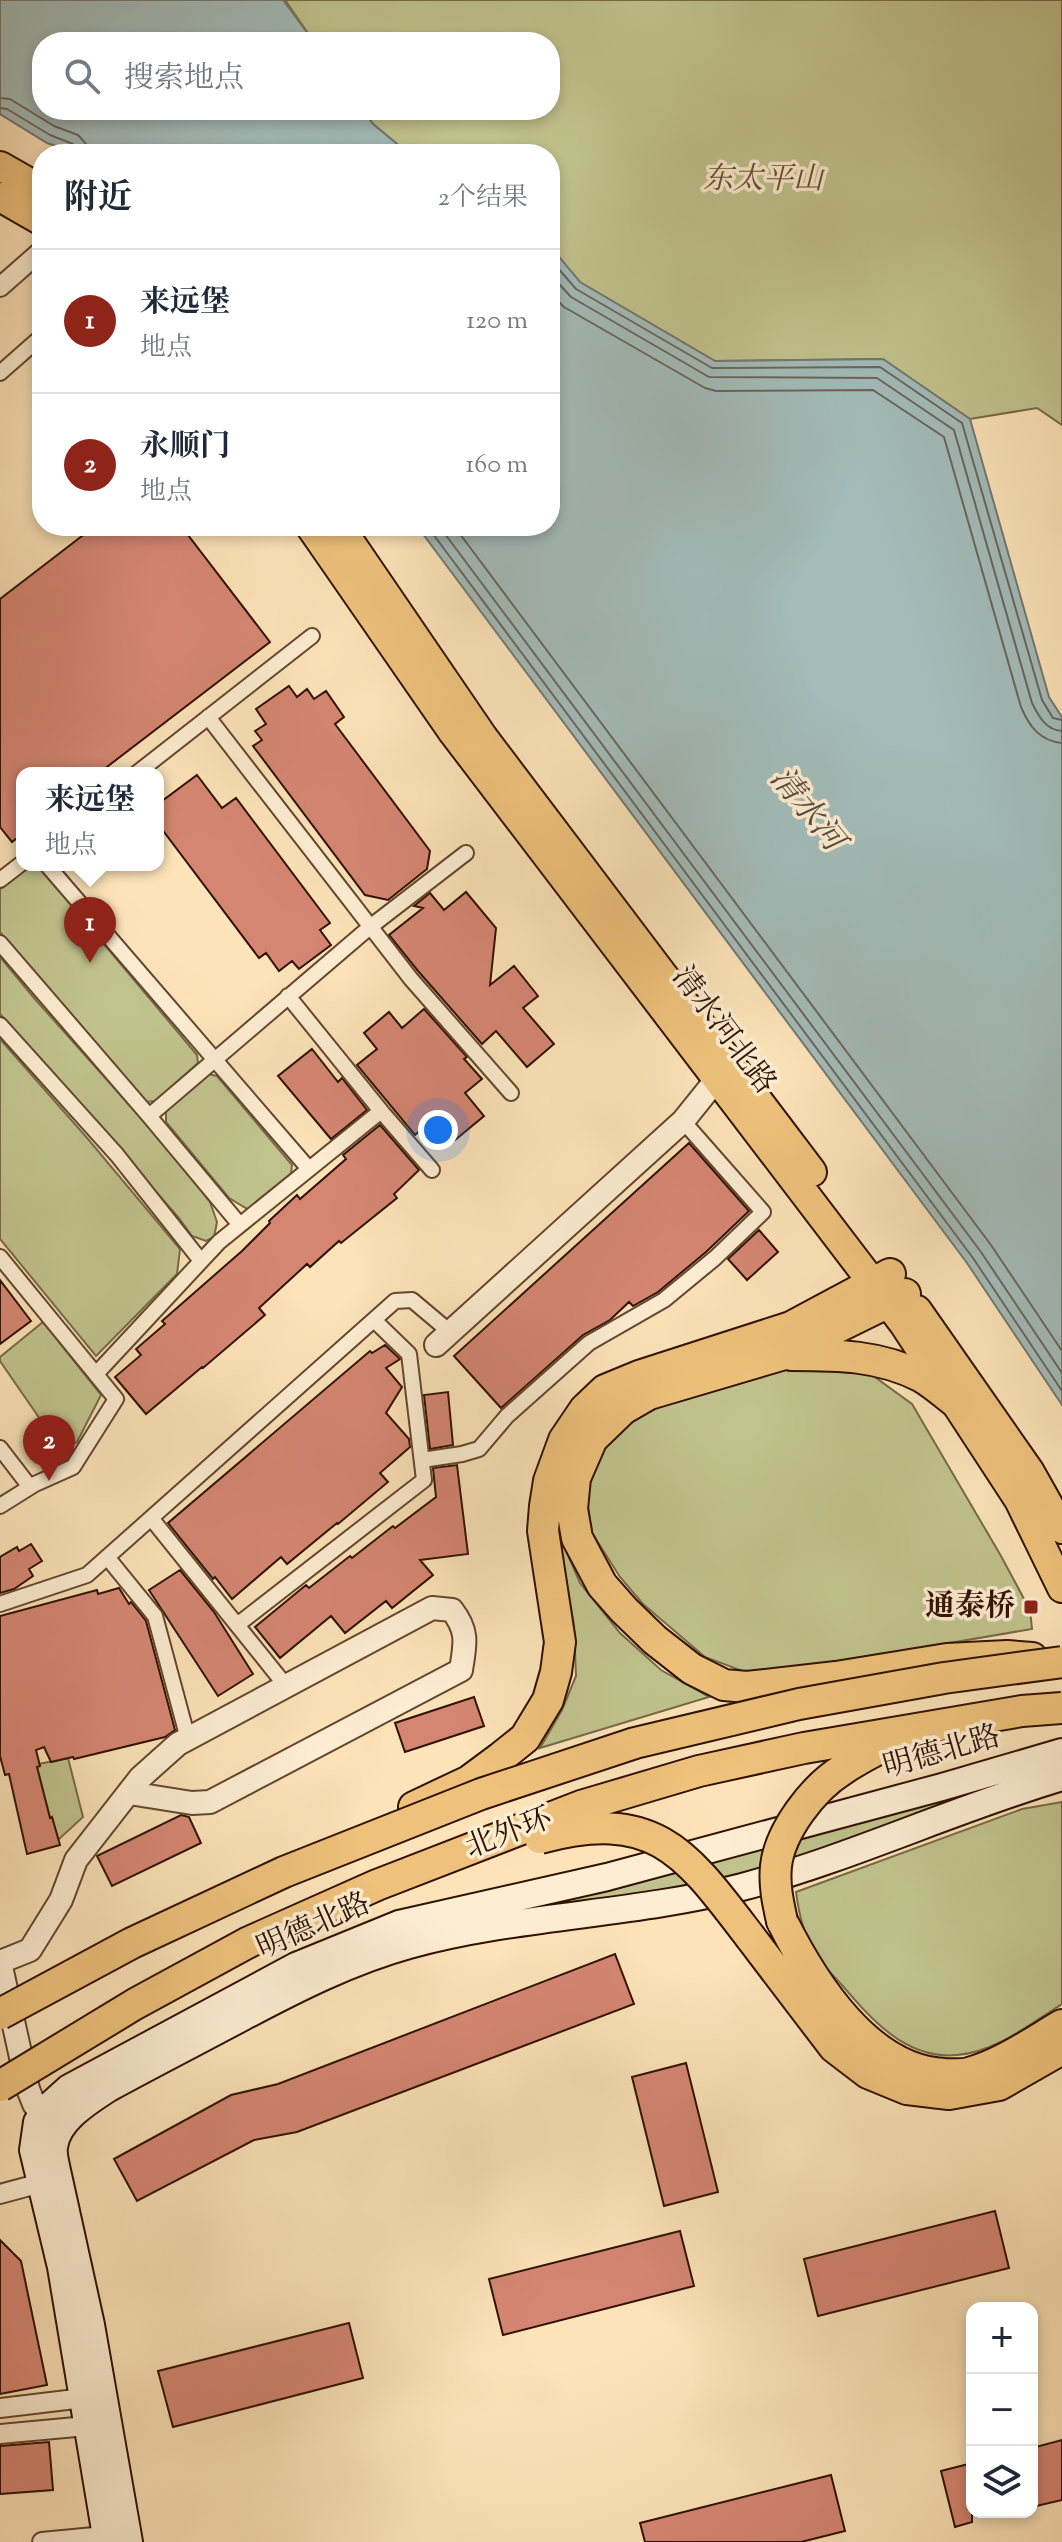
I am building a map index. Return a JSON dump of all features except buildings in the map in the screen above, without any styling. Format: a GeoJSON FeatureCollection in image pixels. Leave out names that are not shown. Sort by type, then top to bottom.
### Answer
{"type":"FeatureCollection","features":[{"type":"Feature","properties":{"kind":"highway"},"geometry":{"type":"LineString","coordinates":[[889,1288],[781,1355],[649,1394],[623,1409],[592,1439],[575,1478],[572,1509],[577,1538],[602,1585],[655,1640],[692,1669],[724,1685],[762,1686],[947,1659],[1007,1656],[1062,1661]]}},
{"type":"Feature","properties":{"kind":"highway"},"geometry":{"type":"LineString","coordinates":[[132,1943],[275,1864],[469,1781],[525,1738],[548,1700],[560,1642],[543,1531],[549,1481],[564,1440],[585,1409],[605,1390],[791,1327],[889,1288]]}},
{"type":"Feature","properties":{"kind":"highway"},"geometry":{"type":"LineString","coordinates":[[781,1355],[836,1355],[888,1363],[924,1378],[958,1404]]}},
{"type":"Feature","properties":{"kind":"highway","name":"北外环"},"geometry":{"type":"LineString","coordinates":[[0,2014],[132,1943],[298,1867],[481,1794],[635,1743],[799,1704],[1062,1661]]}},
{"type":"Feature","properties":{"kind":"highway","name":"北外环"},"geometry":{"type":"LineString","coordinates":[[0,2086],[135,2004],[249,1942],[363,1891],[581,1806],[699,1771],[804,1748],[1022,1711],[1062,1708]]}},
{"type":"Feature","properties":{"kind":"highway"},"geometry":{"type":"LineString","coordinates":[[916,1729],[840,1771],[806,1802],[783,1841],[776,1864],[776,1895],[782,1921],[802,1961],[864,2039],[905,2064],[929,2073],[967,2074],[1010,2055],[1062,2025]]}},
{"type":"Feature","properties":{"kind":"highway"},"geometry":{"type":"LineString","coordinates":[[135,2004],[394,1892],[513,1845],[570,1830],[617,1829],[651,1837],[672,1847],[703,1876],[834,2047],[868,2073],[907,2089],[949,2094],[999,2085],[1062,2049]]}},
{"type":"Feature","properties":{"kind":"main road"},"geometry":{"type":"LineString","coordinates":[[0,166],[32,184]]}},
{"type":"Feature","properties":{"kind":"main road"},"geometry":{"type":"LineString","coordinates":[[0,197],[32,215]]}},
{"type":"Feature","properties":{"kind":"main road","name":"清水河北路"},"geometry":{"type":"LineString","coordinates":[[317,536],[452,731],[716,1080],[889,1288],[1019,1500],[1062,1588]]}},
{"type":"Feature","properties":{"kind":"main road","name":"清水河北路"},"geometry":{"type":"LineString","coordinates":[[346,536],[483,737],[889,1288],[1030,1472],[1062,1529]]}},
{"type":"Feature","properties":{"kind":"main road","name":"明德北路"},"geometry":{"type":"LineString","coordinates":[[51,2123],[69,2088],[296,1966],[399,1924],[607,1877],[1062,1752]]}},
{"type":"Feature","properties":{"kind":"main road","name":"明德北路"},"geometry":{"type":"LineString","coordinates":[[51,2123],[109,2088],[297,1988],[408,1945],[545,1918],[705,1896],[808,1868],[1002,1795],[1062,1777]]}},
{"type":"Feature","properties":{"kind":"main road"},"geometry":{"type":"LineString","coordinates":[[51,2123],[54,2147],[50,2180],[79,2263],[93,2396],[117,2538]]}},
{"type":"Feature","properties":{"kind":"street"},"geometry":{"type":"LineString","coordinates":[[0,287],[32,259]]}},
{"type":"Feature","properties":{"kind":"street"},"geometry":{"type":"LineString","coordinates":[[0,373],[32,345]]}},
{"type":"Feature","properties":{"kind":"street"},"geometry":{"type":"LineString","coordinates":[[145,767],[312,636]]}},
{"type":"Feature","properties":{"kind":"street"},"geometry":{"type":"LineString","coordinates":[[208,717],[411,979],[511,1093]]}},
{"type":"Feature","properties":{"kind":"street"},"geometry":{"type":"LineString","coordinates":[[149,1116],[370,927],[466,853]]}},
{"type":"Feature","properties":{"kind":"street"},"geometry":{"type":"LineString","coordinates":[[0,880],[16,868]]}},
{"type":"Feature","properties":{"kind":"street"},"geometry":{"type":"LineString","coordinates":[[52,871],[309,1169]]}},
{"type":"Feature","properties":{"kind":"street"},"geometry":{"type":"LineString","coordinates":[[0,943],[240,1225]]}},
{"type":"Feature","properties":{"kind":"street"},"geometry":{"type":"LineString","coordinates":[[288,996],[432,1170]]}},
{"type":"Feature","properties":{"kind":"street"},"geometry":{"type":"LineString","coordinates":[[0,1025],[117,1155],[201,1261]]}},
{"type":"Feature","properties":{"kind":"street"},"geometry":{"type":"LineString","coordinates":[[0,1604],[87,1575],[395,1301],[412,1300],[443,1339],[683,1121],[716,1080]]}},
{"type":"Feature","properties":{"kind":"street"},"geometry":{"type":"LineString","coordinates":[[96,1374],[219,1242],[381,1111]]}},
{"type":"Feature","properties":{"kind":"street"},"geometry":{"type":"LineString","coordinates":[[422,1460],[479,1449],[507,1416],[589,1343],[664,1300],[715,1258],[763,1212],[683,1121]]}},
{"type":"Feature","properties":{"kind":"street"},"geometry":{"type":"LineString","coordinates":[[0,1257],[116,1399],[73,1467],[30,1487],[0,1506]]}},
{"type":"Feature","properties":{"kind":"street"},"geometry":{"type":"LineString","coordinates":[[237,1625],[424,1480],[409,1354],[374,1320]]}},
{"type":"Feature","properties":{"kind":"street"},"geometry":{"type":"LineString","coordinates":[[0,1448],[30,1487]]}},
{"type":"Feature","properties":{"kind":"street"},"geometry":{"type":"LineString","coordinates":[[151,1518],[286,1686]]}},
{"type":"Feature","properties":{"kind":"street"},"geometry":{"type":"LineString","coordinates":[[107,1557],[155,1616],[188,1739]]}},
{"type":"Feature","properties":{"kind":"street"},"geometry":{"type":"LineString","coordinates":[[51,2123],[34,2104],[9,2047],[0,1961],[30,1950],[61,1900],[76,1860],[140,1778],[178,1744],[432,1608],[452,1610],[462,1624],[466,1642],[461,1670],[210,1802],[192,1803],[129,1793]]}},
{"type":"Feature","properties":{"kind":"street"},"geometry":{"type":"LineString","coordinates":[[0,2194],[50,2180]]}},
{"type":"Feature","properties":{"kind":"street"},"geometry":{"type":"LineString","coordinates":[[0,2408],[93,2396]]}},
{"type":"Feature","properties":{"kind":"street"},"geometry":{"type":"LineString","coordinates":[[0,2434],[98,2425]]}},
{"type":"Feature","properties":{"kind":"street"},"geometry":{"type":"LineString","coordinates":[[42,2542],[117,2538]]}},
{"type":"Feature","properties":{"kind":"green space","name":"东太平山"},"geometry":{"type":"Polygon","coordinates":[[[285,0],[1062,0],[1062,425],[1037,408],[970,419],[882,359],[715,361],[576,280],[560,259],[560,144],[397,144],[370,120],[560,120],[560,32],[307,32],[285,0]]]}},
{"type":"Feature","properties":{"kind":"green space"},"geometry":{"type":"Polygon","coordinates":[[[23,871],[43,871],[197,1055],[198,1063],[156,1101],[145,1102],[0,932],[0,889],[23,871]]]}},
{"type":"Feature","properties":{"kind":"green space"},"geometry":{"type":"Polygon","coordinates":[[[0,957],[165,1145],[210,1202],[217,1222],[214,1237],[206,1241],[192,1236],[0,1014],[0,957]]]}},
{"type":"Feature","properties":{"kind":"green space"},"geometry":{"type":"Polygon","coordinates":[[[0,1039],[180,1249],[177,1274],[96,1356],[0,1239],[0,1039]]]}},
{"type":"Feature","properties":{"kind":"green space"},"geometry":{"type":"Polygon","coordinates":[[[208,1074],[217,1076],[292,1165],[291,1174],[249,1210],[229,1198],[166,1122],[166,1111],[208,1074]]]}},
{"type":"Feature","properties":{"kind":"green space"},"geometry":{"type":"Polygon","coordinates":[[[43,1322],[101,1395],[77,1442],[62,1451],[0,1361],[0,1357],[43,1322]]]}},
{"type":"Feature","properties":{"kind":"green space"},"geometry":{"type":"Polygon","coordinates":[[[829,1363],[872,1375],[912,1404],[1030,1610],[1032,1629],[791,1670],[745,1672],[705,1657],[643,1604],[620,1577],[592,1533],[587,1500],[592,1466],[609,1440],[634,1420],[674,1399],[790,1365],[829,1363]]]}},
{"type":"Feature","properties":{"kind":"green space"},"geometry":{"type":"Polygon","coordinates":[[[558,1532],[580,1583],[620,1633],[661,1670],[709,1697],[540,1748],[562,1710],[576,1676],[574,1626],[558,1532]]]}},
{"type":"Feature","properties":{"kind":"green space"},"geometry":{"type":"Polygon","coordinates":[[[68,1758],[83,1817],[58,1840],[37,1767],[68,1758]]]}},
{"type":"Feature","properties":{"kind":"green space"},"geometry":{"type":"Polygon","coordinates":[[[960,1794],[963,1799],[742,1876],[677,1891],[552,1904],[555,1899],[960,1794]]]}},
{"type":"Feature","properties":{"kind":"green space"},"geometry":{"type":"Polygon","coordinates":[[[1062,1802],[1062,2004],[1025,2028],[999,2043],[971,2053],[939,2055],[922,2051],[906,2044],[877,2023],[816,1956],[803,1926],[796,1892],[1022,1809],[1062,1802]]]}},
{"type":"Feature","properties":{"kind":"water"},"geometry":{"type":"Polygon","coordinates":[[[0,0],[283,0],[307,32],[32,32],[32,120],[370,120],[397,144],[50,144],[0,114],[0,0]]]}},
{"type":"Feature","properties":{"kind":"water","name":"清水河"},"geometry":{"type":"Polygon","coordinates":[[[560,258],[580,282],[715,361],[883,359],[970,419],[1049,697],[1062,717],[1062,1405],[967,1263],[424,536],[560,536],[560,258]]]}},
{"type":"Feature","properties":{"kind":"place","name":"来远堡"},"geometry":{"type":"Point","coordinates":[90,963]}},
{"type":"Feature","properties":{"kind":"place","name":"永顺门"},"geometry":{"type":"Point","coordinates":[49,1481]}},
{"type":"Feature","properties":{"kind":"place","name":"通泰桥"},"geometry":{"type":"Point","coordinates":[1031,1607]}}]}
